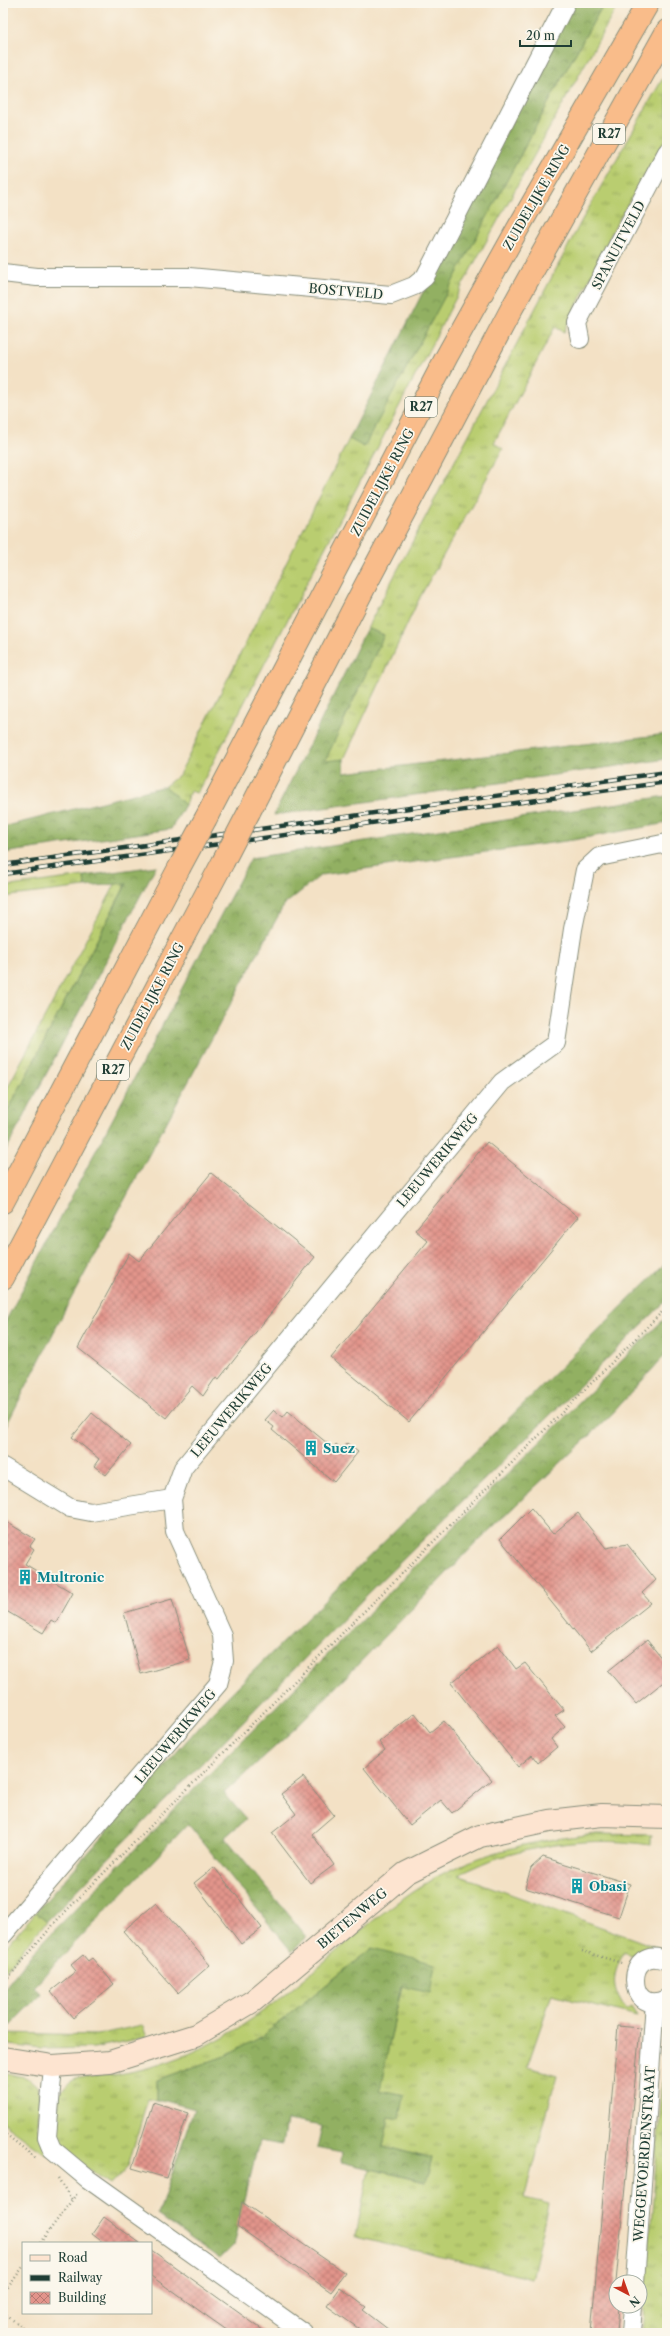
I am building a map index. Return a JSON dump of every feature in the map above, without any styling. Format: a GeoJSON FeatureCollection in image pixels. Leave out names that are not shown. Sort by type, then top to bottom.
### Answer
{"type":"FeatureCollection","features":[{"type":"Feature","properties":{"kind":"highway","name":"ZUIDELIJKE RING"},"geometry":{"type":"LineString","coordinates":[[3,1202],[206,818],[447,356],[516,230],[648,3]]}},
{"type":"Feature","properties":{"kind":"highway","name":"ZUIDELIJKE RING"},"geometry":{"type":"LineString","coordinates":[[3,1278],[249,812],[364,588],[512,308],[667,31]]}},
{"type":"Feature","properties":{"kind":"street","name":"BOSTVELD"},"geometry":{"type":"LineString","coordinates":[[3,273],[37,277],[189,277],[391,295],[414,286],[425,277],[566,3]]}},
{"type":"Feature","properties":{"kind":"street","name":"SPANUITVELD"},"geometry":{"type":"LineString","coordinates":[[580,339],[577,323],[667,152]]}},
{"type":"Feature","properties":{"kind":"street","name":"LEEUWERIKWEG"},"geometry":{"type":"LineString","coordinates":[[3,1936],[218,1684],[224,1661],[222,1636],[175,1531],[172,1499],[183,1468],[502,1082],[556,1043],[573,929],[585,870],[599,857],[667,843]]}},
{"type":"Feature","properties":{"kind":"street"},"geometry":{"type":"LineString","coordinates":[[3,1467],[70,1508],[92,1512],[172,1499]]}},
{"type":"Feature","properties":{"kind":"street","name":"BIETENWEG"},"geometry":{"type":"LineString","coordinates":[[3,2058],[53,2066],[110,2062],[196,2034],[253,2001],[406,1874],[480,1836],[549,1821],[602,1815],[667,1817]]}},
{"type":"Feature","properties":{"kind":"street"},"geometry":{"type":"LineString","coordinates":[[637,1969],[645,1961],[652,1959],[658,1958],[667,1961]]}},
{"type":"Feature","properties":{"kind":"street","name":"WEGGEVOERDENSTRAAT"},"geometry":{"type":"LineString","coordinates":[[636,2274],[661,2001],[642,1997],[637,1992],[634,1978],[637,1969]]}},
{"type":"Feature","properties":{"kind":"street"},"geometry":{"type":"LineString","coordinates":[[53,2066],[47,2137],[52,2149],[88,2179],[304,2333]]}},
{"type":"Feature","properties":{"kind":"street"},"geometry":{"type":"LineString","coordinates":[[631,2333],[632,2314]]}},
{"type":"Feature","properties":{"kind":"path"},"geometry":{"type":"LineString","coordinates":[[3,1984],[58,1918],[667,1307]]}},
{"type":"Feature","properties":{"kind":"path"},"geometry":{"type":"LineString","coordinates":[[582,1950],[637,1969]]}},
{"type":"Feature","properties":{"kind":"path"},"geometry":{"type":"LineString","coordinates":[[41,2242],[72,2200]]}},
{"type":"Feature","properties":{"kind":"path"},"geometry":{"type":"LineString","coordinates":[[3,2294],[22,2268]]}},
{"type":"Feature","properties":{"kind":"path"},"geometry":{"type":"LineString","coordinates":[[3,2313],[31,2333]]}},
{"type":"Feature","properties":{"kind":"green space"},"geometry":{"type":"Polygon","coordinates":[[[571,3],[604,3],[565,72],[364,447],[349,439],[423,292],[432,280],[571,3]]]}},
{"type":"Feature","properties":{"kind":"green space"},"geometry":{"type":"Polygon","coordinates":[[[604,3],[619,3],[471,269],[197,793],[190,791],[185,805],[165,786],[179,775],[349,439],[364,446],[565,72],[604,3]]]}},
{"type":"Feature","properties":{"kind":"green space"},"geometry":{"type":"Polygon","coordinates":[[[667,71],[667,137],[615,226],[564,332],[555,327],[494,443],[503,449],[420,597],[344,759],[324,762],[384,635],[367,628],[583,218],[667,71]]]}},
{"type":"Feature","properties":{"kind":"green space"},"geometry":{"type":"Polygon","coordinates":[[[367,628],[384,635],[325,761],[344,759],[344,773],[667,734],[667,759],[274,815],[367,628]]]}},
{"type":"Feature","properties":{"kind":"green space"},"geometry":{"type":"Polygon","coordinates":[[[165,786],[185,805],[171,829],[3,853],[3,827],[165,786]]]}},
{"type":"Feature","properties":{"kind":"green space"},"geometry":{"type":"Polygon","coordinates":[[[667,796],[667,823],[573,840],[321,875],[284,905],[65,1310],[3,1432],[3,1326],[251,858],[667,796]]]}},
{"type":"Feature","properties":{"kind":"green space"},"geometry":{"type":"Polygon","coordinates":[[[156,866],[3,1156],[3,1120],[127,883],[85,887],[84,876],[156,866]]]}},
{"type":"Feature","properties":{"kind":"green space"},"geometry":{"type":"Polygon","coordinates":[[[84,876],[85,887],[3,897],[3,887],[84,876]]]}},
{"type":"Feature","properties":{"kind":"green space"},"geometry":{"type":"Polygon","coordinates":[[[127,882],[3,1120],[3,1096],[116,883],[127,882]]]}},
{"type":"Feature","properties":{"kind":"green space"},"geometry":{"type":"Polygon","coordinates":[[[667,1262],[667,1300],[369,1593],[47,1921],[36,1912],[212,1712],[667,1262]]]}},
{"type":"Feature","properties":{"kind":"green space"},"geometry":{"type":"Polygon","coordinates":[[[667,1316],[667,1353],[611,1415],[480,1539],[299,1725],[224,1793],[246,1819],[225,1837],[307,1937],[292,1952],[188,1824],[33,1987],[41,1994],[3,2032],[3,1990],[35,1950],[434,1547],[667,1316]]]}},
{"type":"Feature","properties":{"kind":"green space"},"geometry":{"type":"Polygon","coordinates":[[[597,1834],[652,1835],[650,1845],[594,1842],[538,1848],[496,1859],[458,1875],[667,1951],[667,1953],[637,1958],[624,1952],[620,1960],[614,1981],[617,1994],[626,2010],[631,2007],[637,2016],[552,1994],[527,2067],[557,2075],[524,2198],[549,2204],[532,2279],[356,2236],[369,2169],[425,2182],[432,2159],[383,2146],[389,2116],[404,2095],[379,2090],[402,1986],[372,1948],[261,2037],[228,2055],[157,2080],[157,2099],[148,2098],[128,2166],[111,2184],[71,2157],[64,2149],[57,2128],[60,2092],[72,2081],[92,2076],[131,2072],[155,2066],[212,2043],[265,2010],[290,1991],[387,1910],[433,1879],[455,1868],[501,1851],[524,1845],[548,1840],[597,1834]]]}},
{"type":"Feature","properties":{"kind":"green space"},"geometry":{"type":"Polygon","coordinates":[[[36,1912],[47,1921],[3,1973],[3,1950],[36,1912]]]}},
{"type":"Feature","properties":{"kind":"green space"},"geometry":{"type":"Polygon","coordinates":[[[372,1948],[435,1964],[430,1993],[401,1986],[380,2090],[404,2095],[400,2119],[389,2117],[383,2146],[432,2159],[426,2182],[341,2162],[342,2153],[317,2148],[322,2126],[287,2120],[283,2145],[259,2141],[234,2245],[220,2259],[158,2215],[194,2109],[157,2099],[157,2080],[228,2055],[261,2037],[372,1948]]]}},
{"type":"Feature","properties":{"kind":"green space"},"geometry":{"type":"Polygon","coordinates":[[[142,2025],[147,2037],[93,2048],[41,2049],[3,2044],[3,2033],[97,2035],[142,2025]]]}},
{"type":"Feature","properties":{"kind":"green space"},"geometry":{"type":"Polygon","coordinates":[[[667,2029],[667,2333],[642,2333],[644,2314],[648,2314],[647,2274],[667,2029]]]}},
{"type":"Feature","properties":{"kind":"green space"},"geometry":{"type":"Polygon","coordinates":[[[3,2072],[28,2078],[37,2086],[40,2100],[38,2125],[47,2155],[3,2123],[3,2072]]]}},
{"type":"Feature","properties":{"kind":"building"},"geometry":{"type":"Polygon","coordinates":[[[487,1142],[578,1217],[409,1422],[331,1358],[428,1241],[415,1230],[487,1142]]]}},
{"type":"Feature","properties":{"kind":"building"},"geometry":{"type":"Polygon","coordinates":[[[211,1173],[315,1257],[219,1379],[216,1377],[203,1396],[192,1386],[166,1418],[78,1348],[129,1253],[139,1261],[211,1173]]]}},
{"type":"Feature","properties":{"kind":"building","name":"Suez"},"geometry":{"type":"Polygon","coordinates":[[[274,1410],[283,1417],[288,1411],[333,1448],[336,1444],[342,1449],[347,1443],[358,1452],[334,1482],[272,1430],[274,1427],[265,1420],[274,1410]]]}},
{"type":"Feature","properties":{"kind":"building"},"geometry":{"type":"Polygon","coordinates":[[[92,1413],[131,1445],[106,1475],[94,1466],[99,1459],[72,1437],[92,1413]]]}},
{"type":"Feature","properties":{"kind":"building"},"geometry":{"type":"Polygon","coordinates":[[[531,1508],[553,1534],[578,1513],[606,1548],[627,1544],[656,1580],[642,1593],[651,1603],[591,1651],[500,1539],[531,1508]]]}},
{"type":"Feature","properties":{"kind":"building","name":"Multronic"},"geometry":{"type":"Polygon","coordinates":[[[3,1520],[35,1539],[30,1546],[34,1549],[25,1564],[73,1593],[56,1623],[51,1620],[43,1633],[3,1609],[3,1520]]]}},
{"type":"Feature","properties":{"kind":"building"},"geometry":{"type":"Polygon","coordinates":[[[172,1599],[190,1660],[141,1674],[124,1613],[172,1599]]]}},
{"type":"Feature","properties":{"kind":"building"},"geometry":{"type":"Polygon","coordinates":[[[647,1640],[667,1665],[661,1670],[667,1679],[636,1704],[608,1671],[647,1640]]]}},
{"type":"Feature","properties":{"kind":"building"},"geometry":{"type":"Polygon","coordinates":[[[498,1645],[516,1669],[525,1663],[564,1710],[555,1716],[565,1727],[551,1739],[557,1747],[538,1763],[532,1755],[518,1767],[451,1683],[498,1645]]]}},
{"type":"Feature","properties":{"kind":"building"},"geometry":{"type":"Polygon","coordinates":[[[415,1713],[430,1732],[444,1721],[492,1780],[452,1813],[441,1800],[410,1825],[364,1768],[385,1750],[379,1742],[415,1713]]]}},
{"type":"Feature","properties":{"kind":"building"},"geometry":{"type":"Polygon","coordinates":[[[303,1777],[334,1815],[312,1834],[334,1865],[310,1883],[272,1833],[296,1814],[281,1794],[303,1777]]]}},
{"type":"Feature","properties":{"kind":"building","name":"Obasi"},"geometry":{"type":"Polygon","coordinates":[[[543,1857],[630,1884],[619,1917],[525,1888],[531,1868],[543,1857]]]}},
{"type":"Feature","properties":{"kind":"building"},"geometry":{"type":"Polygon","coordinates":[[[214,1867],[262,1928],[241,1944],[194,1883],[214,1867]]]}},
{"type":"Feature","properties":{"kind":"building"},"geometry":{"type":"Polygon","coordinates":[[[156,1903],[210,1965],[178,1993],[123,1931],[156,1903]]]}},
{"type":"Feature","properties":{"kind":"building"},"geometry":{"type":"Polygon","coordinates":[[[83,1955],[88,1961],[92,1958],[114,1984],[73,2018],[51,1991],[76,1971],[71,1965],[83,1955]]]}},
{"type":"Feature","properties":{"kind":"building"},"geometry":{"type":"Polygon","coordinates":[[[618,2026],[640,2028],[617,2274],[608,2274],[608,2314],[618,2314],[617,2333],[591,2333],[618,2026]]]}},
{"type":"Feature","properties":{"kind":"building"},"geometry":{"type":"Polygon","coordinates":[[[153,2102],[188,2113],[167,2178],[132,2168],[153,2102]]]}},
{"type":"Feature","properties":{"kind":"building"},"geometry":{"type":"Polygon","coordinates":[[[242,2202],[345,2273],[331,2292],[237,2226],[242,2202]]]}},
{"type":"Feature","properties":{"kind":"building"},"geometry":{"type":"Polygon","coordinates":[[[104,2217],[139,2242],[103,2242],[92,2234],[104,2217]]]}},
{"type":"Feature","properties":{"kind":"building"},"geometry":{"type":"Polygon","coordinates":[[[152,2251],[267,2333],[231,2333],[152,2277],[152,2251]]]}},
{"type":"Feature","properties":{"kind":"building"},"geometry":{"type":"Polygon","coordinates":[[[340,2288],[366,2307],[363,2310],[393,2333],[365,2333],[327,2306],[340,2288]]]}},
{"type":"Feature","properties":{"kind":"railway"},"geometry":{"type":"LineString","coordinates":[[3,865],[667,772]]}},
{"type":"Feature","properties":{"kind":"railway"},"geometry":{"type":"LineString","coordinates":[[3,874],[667,782]]}},
{"type":"Feature","properties":{"kind":"place","name":"Suez"},"geometry":{"type":"Point","coordinates":[311,1448]}},
{"type":"Feature","properties":{"kind":"place","name":"Multronic"},"geometry":{"type":"Point","coordinates":[25,1577]}},
{"type":"Feature","properties":{"kind":"place","name":"Obasi"},"geometry":{"type":"Point","coordinates":[577,1886]}}]}
